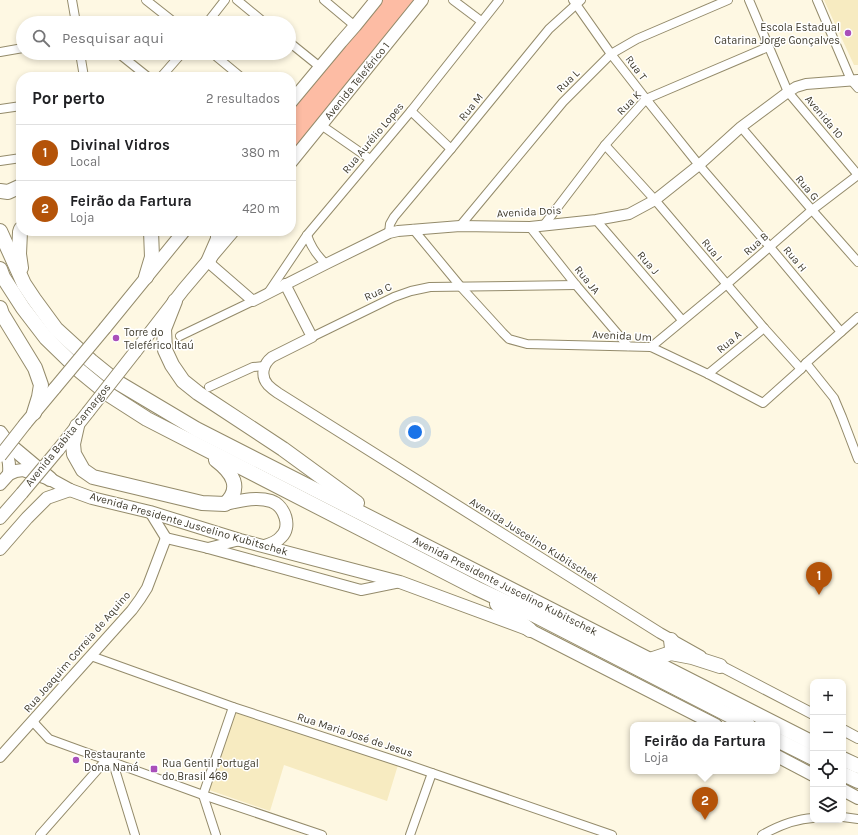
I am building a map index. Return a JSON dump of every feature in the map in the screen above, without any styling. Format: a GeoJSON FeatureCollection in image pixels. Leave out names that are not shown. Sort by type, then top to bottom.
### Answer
{"type":"FeatureCollection","features":[{"type":"Feature","properties":{"kind":"highway"},"geometry":{"type":"LineString","coordinates":[[0,190],[8,192],[16,188]]}},
{"type":"Feature","properties":{"kind":"highway"},"geometry":{"type":"LineString","coordinates":[[0,231],[24,284]]}},
{"type":"Feature","properties":{"kind":"highway"},"geometry":{"type":"LineString","coordinates":[[20,236],[19,254],[24,284]]}},
{"type":"Feature","properties":{"kind":"highway"},"geometry":{"type":"LineString","coordinates":[[146,277],[152,257],[151,236]]}},
{"type":"Feature","properties":{"kind":"highway"},"geometry":{"type":"LineString","coordinates":[[208,262],[218,236]]}},
{"type":"Feature","properties":{"kind":"highway"},"geometry":{"type":"LineString","coordinates":[[0,269],[3,277],[22,308],[46,338],[80,371],[108,394],[147,419],[192,443],[218,462],[225,468],[234,481],[235,487],[233,495],[225,504],[202,503],[93,477],[83,470],[74,454],[73,444],[77,426]]}},
{"type":"Feature","properties":{"kind":"highway","name":"Avenida Presidente Juscelino Kubitschek"},"geometry":{"type":"LineString","coordinates":[[24,284],[56,329],[90,361],[117,382],[196,429],[772,722]]}},
{"type":"Feature","properties":{"kind":"highway"},"geometry":{"type":"LineString","coordinates":[[175,301],[164,329],[165,350],[182,381],[283,449],[391,528]]}},
{"type":"Feature","properties":{"kind":"highway"},"geometry":{"type":"LineString","coordinates":[[0,308],[2,314],[36,368],[41,385],[39,397],[30,419]]}},
{"type":"Feature","properties":{"kind":"highway"},"geometry":{"type":"LineString","coordinates":[[0,433],[7,443],[50,479]]}},
{"type":"Feature","properties":{"kind":"highway","name":"Avenida Presidente Juscelino Kubitschek"},"geometry":{"type":"LineString","coordinates":[[192,443],[476,588],[536,616],[742,722]]}},
{"type":"Feature","properties":{"kind":"highway"},"geometry":{"type":"LineString","coordinates":[[476,588],[530,630]]}},
{"type":"Feature","properties":{"kind":"highway"},"geometry":{"type":"LineString","coordinates":[[650,660],[671,646],[692,657],[720,666]]}},
{"type":"Feature","properties":{"kind":"highway","name":"Avenida Presidente Juscelino Kubitschek"},"geometry":{"type":"LineString","coordinates":[[780,726],[810,741]]}},
{"type":"Feature","properties":{"kind":"highway"},"geometry":{"type":"LineString","coordinates":[[780,742],[810,756]]}},
{"type":"Feature","properties":{"kind":"highway"},"geometry":{"type":"LineString","coordinates":[[846,760],[858,766]]}},
{"type":"Feature","properties":{"kind":"highway"},"geometry":{"type":"LineString","coordinates":[[846,775],[858,781]]}},
{"type":"Feature","properties":{"kind":"main road"},"geometry":{"type":"LineString","coordinates":[[296,96],[376,0]]}},
{"type":"Feature","properties":{"kind":"main road","name":"Avenida Teleférico 1"},"geometry":{"type":"LineString","coordinates":[[296,156],[322,126],[422,0]]}},
{"type":"Feature","properties":{"kind":"main road"},"geometry":{"type":"LineString","coordinates":[[0,456],[180,236]]}},
{"type":"Feature","properties":{"kind":"main road"},"geometry":{"type":"LineString","coordinates":[[175,301],[229,236]]}},
{"type":"Feature","properties":{"kind":"main road","name":"Avenida Babita Camargos"},"geometry":{"type":"LineString","coordinates":[[0,518],[58,450],[175,301]]}},
{"type":"Feature","properties":{"kind":"main road"},"geometry":{"type":"LineString","coordinates":[[0,444],[6,453],[9,463],[9,474],[0,484]]}},
{"type":"Feature","properties":{"kind":"main road","name":"Avenida Presidente Juscelino Kubitschek"},"geometry":{"type":"LineString","coordinates":[[9,474],[23,470],[50,479],[70,490],[92,498],[150,512],[240,540],[400,582],[530,630],[710,722]]}},
{"type":"Feature","properties":{"kind":"main road"},"geometry":{"type":"LineString","coordinates":[[0,548],[47,498],[70,490]]}},
{"type":"Feature","properties":{"kind":"main road"},"geometry":{"type":"LineString","coordinates":[[225,504],[254,499],[266,500],[279,506],[284,514],[286,531],[282,537],[275,542],[265,546]]}},
{"type":"Feature","properties":{"kind":"main road"},"geometry":{"type":"LineString","coordinates":[[780,758],[810,773]]}},
{"type":"Feature","properties":{"kind":"main road"},"geometry":{"type":"LineString","coordinates":[[846,792],[858,798]]}},
{"type":"Feature","properties":{"kind":"street"},"geometry":{"type":"LineString","coordinates":[[72,0],[76,16]]}},
{"type":"Feature","properties":{"kind":"street"},"geometry":{"type":"LineString","coordinates":[[146,0],[166,16]]}},
{"type":"Feature","properties":{"kind":"street"},"geometry":{"type":"LineString","coordinates":[[212,16],[225,0]]}},
{"type":"Feature","properties":{"kind":"street"},"geometry":{"type":"LineString","coordinates":[[237,0],[256,16]]}},
{"type":"Feature","properties":{"kind":"street"},"geometry":{"type":"LineString","coordinates":[[324,0],[355,26]]}},
{"type":"Feature","properties":{"kind":"street"},"geometry":{"type":"LineString","coordinates":[[454,0],[481,21]]}},
{"type":"Feature","properties":{"kind":"street","name":"Rua Aurélio Lopes"},"geometry":{"type":"LineString","coordinates":[[268,292],[307,236],[411,111],[499,0]]}},
{"type":"Feature","properties":{"kind":"street","name":"Rua L"},"geometry":{"type":"LineString","coordinates":[[460,226],[563,102],[611,54],[637,40],[728,0]]}},
{"type":"Feature","properties":{"kind":"street","name":"Avenida 10"},"geometry":{"type":"LineString","coordinates":[[749,0],[788,92],[858,175]]}},
{"type":"Feature","properties":{"kind":"street"},"geometry":{"type":"LineString","coordinates":[[817,0],[858,88]]}},
{"type":"Feature","properties":{"kind":"street","name":"Rua T"},"geometry":{"type":"LineString","coordinates":[[577,1],[611,54],[699,165]]}},
{"type":"Feature","properties":{"kind":"street","name":"Rua M"},"geometry":{"type":"LineString","coordinates":[[389,233],[390,224],[394,217],[549,29],[577,1]]}},
{"type":"Feature","properties":{"kind":"street","name":"Rua K"},"geometry":{"type":"LineString","coordinates":[[544,225],[605,145],[646,99],[768,47]]}},
{"type":"Feature","properties":{"kind":"street"},"geometry":{"type":"LineString","coordinates":[[296,48],[320,67]]}},
{"type":"Feature","properties":{"kind":"street"},"geometry":{"type":"LineString","coordinates":[[0,52],[16,49]]}},
{"type":"Feature","properties":{"kind":"street"},"geometry":{"type":"LineString","coordinates":[[81,60],[83,72]]}},
{"type":"Feature","properties":{"kind":"street"},"geometry":{"type":"LineString","coordinates":[[127,60],[142,72]]}},
{"type":"Feature","properties":{"kind":"street"},"geometry":{"type":"LineString","coordinates":[[165,72],[176,60]]}},
{"type":"Feature","properties":{"kind":"street"},"geometry":{"type":"LineString","coordinates":[[220,60],[235,72]]}},
{"type":"Feature","properties":{"kind":"street","name":"Avenida Dois"},"geometry":{"type":"LineString","coordinates":[[180,336],[389,233],[413,229],[460,226],[530,227],[596,220],[629,214],[655,200],[699,165],[741,127],[796,87],[806,84],[854,80]]}},
{"type":"Feature","properties":{"kind":"street"},"geometry":{"type":"LineString","coordinates":[[0,109],[16,107]]}},
{"type":"Feature","properties":{"kind":"street"},"geometry":{"type":"LineString","coordinates":[[411,111],[451,149]]}},
{"type":"Feature","properties":{"kind":"street"},"geometry":{"type":"LineString","coordinates":[[322,126],[370,159]]}},
{"type":"Feature","properties":{"kind":"street","name":"Rua G"},"geometry":{"type":"LineString","coordinates":[[741,127],[858,262]]}},
{"type":"Feature","properties":{"kind":"street","name":"Rua I"},"geometry":{"type":"LineString","coordinates":[[605,145],[655,200],[764,328],[834,398],[858,459]]}},
{"type":"Feature","properties":{"kind":"street"},"geometry":{"type":"LineString","coordinates":[[0,161],[16,159]]}},
{"type":"Feature","properties":{"kind":"street","name":"Rua H"},"geometry":{"type":"LineString","coordinates":[[699,165],[841,332]]}},
{"type":"Feature","properties":{"kind":"street","name":"Rua B"},"geometry":{"type":"LineString","coordinates":[[651,347],[727,284],[812,210],[858,175]]}},
{"type":"Feature","properties":{"kind":"street","name":"Rua J"},"geometry":{"type":"LineString","coordinates":[[596,220],[682,320]]}},
{"type":"Feature","properties":{"kind":"street","name":"Rua JA"},"geometry":{"type":"LineString","coordinates":[[530,227],[628,346]]}},
{"type":"Feature","properties":{"kind":"street","name":"Avenida Um"},"geometry":{"type":"LineString","coordinates":[[413,229],[461,287],[509,338],[527,344],[651,347],[708,374],[763,403],[858,316]]}},
{"type":"Feature","properties":{"kind":"street"},"geometry":{"type":"LineString","coordinates":[[307,236],[314,252],[326,264]]}},
{"type":"Feature","properties":{"kind":"street"},"geometry":{"type":"LineString","coordinates":[[208,262],[253,301]]}},
{"type":"Feature","properties":{"kind":"street"},"geometry":{"type":"LineString","coordinates":[[285,284],[312,337]]}},
{"type":"Feature","properties":{"kind":"street","name":"Rua C"},"geometry":{"type":"LineString","coordinates":[[209,387],[253,368],[264,366],[272,357],[394,297],[411,291],[430,287],[576,284]]}},
{"type":"Feature","properties":{"kind":"street","name":"Rua A"},"geometry":{"type":"LineString","coordinates":[[708,374],[764,328]]}},
{"type":"Feature","properties":{"kind":"street","name":"Avenida Juscelino Kubitschek"},"geometry":{"type":"LineString","coordinates":[[264,366],[264,380],[278,393],[671,646]]}},
{"type":"Feature","properties":{"kind":"street"},"geometry":{"type":"LineString","coordinates":[[150,512],[166,538]]}},
{"type":"Feature","properties":{"kind":"street","name":"Avenida Presidente Juscelino Kubitschek"},"geometry":{"type":"LineString","coordinates":[[166,538],[361,590],[400,582]]}},
{"type":"Feature","properties":{"kind":"street","name":"Rua Joaquim Correia de Aquino"},"geometry":{"type":"LineString","coordinates":[[0,757],[132,610],[147,588],[166,538]]}},
{"type":"Feature","properties":{"kind":"street"},"geometry":{"type":"LineString","coordinates":[[208,548],[240,540]]}},
{"type":"Feature","properties":{"kind":"street","name":"Rua Maria José de Jesus"},"geometry":{"type":"LineString","coordinates":[[91,656],[233,707],[612,835]]}},
{"type":"Feature","properties":{"kind":"street"},"geometry":{"type":"LineString","coordinates":[[720,666],[810,712]]}},
{"type":"Feature","properties":{"kind":"street"},"geometry":{"type":"LineString","coordinates":[[216,835],[202,795],[233,707]]}},
{"type":"Feature","properties":{"kind":"street"},"geometry":{"type":"LineString","coordinates":[[33,720],[49,739],[303,832],[322,835]]}},
{"type":"Feature","properties":{"kind":"street"},"geometry":{"type":"LineString","coordinates":[[846,732],[858,738]]}},
{"type":"Feature","properties":{"kind":"street"},"geometry":{"type":"LineString","coordinates":[[40,835],[110,762]]}},
{"type":"Feature","properties":{"kind":"street"},"geometry":{"type":"LineString","coordinates":[[110,762],[135,835]]}},
{"type":"Feature","properties":{"kind":"street"},"geometry":{"type":"LineString","coordinates":[[410,835],[432,773]]}},
{"type":"Feature","properties":{"kind":"street"},"geometry":{"type":"LineString","coordinates":[[846,817],[858,819]]}},
{"type":"Feature","properties":{"kind":"street"},"geometry":{"type":"LineString","coordinates":[[765,834],[783,825],[805,818],[810,818]]}},
{"type":"Feature","properties":{"kind":"shaded area"},"geometry":{"type":"Polygon","coordinates":[[[381,0],[420,0],[296,151],[296,102],[381,0]]]}},
{"type":"Feature","properties":{"kind":"shaded area","name":"Escola Estadual Catarina Jorge Gonçalves"},"geometry":{"type":"Polygon","coordinates":[[[824,0],[858,0],[858,65],[854,65],[824,0]]]}},
{"type":"Feature","properties":{"kind":"shaded area"},"geometry":{"type":"Polygon","coordinates":[[[235,710],[398,765],[387,801],[284,765],[270,811],[209,790],[235,710]]]}},
{"type":"Feature","properties":{"kind":"place","name":"Escola Estadual Catarina Jorge Gonçalves"},"geometry":{"type":"Point","coordinates":[848,33]}},
{"type":"Feature","properties":{"kind":"place","name":"Torre do Teleférico Itaú"},"geometry":{"type":"Point","coordinates":[116,338]}},
{"type":"Feature","properties":{"kind":"place","name":"Divinal Vidros"},"geometry":{"type":"Point","coordinates":[819,595]}},
{"type":"Feature","properties":{"kind":"place","name":"Restaurante Dona Naná"},"geometry":{"type":"Point","coordinates":[76,760]}},
{"type":"Feature","properties":{"kind":"place","name":"Rua Gentil Portugal do Brasil 469"},"geometry":{"type":"Point","coordinates":[154,769]}},
{"type":"Feature","properties":{"kind":"place","name":"Feirão da Fartura"},"geometry":{"type":"Point","coordinates":[705,820]}}]}
